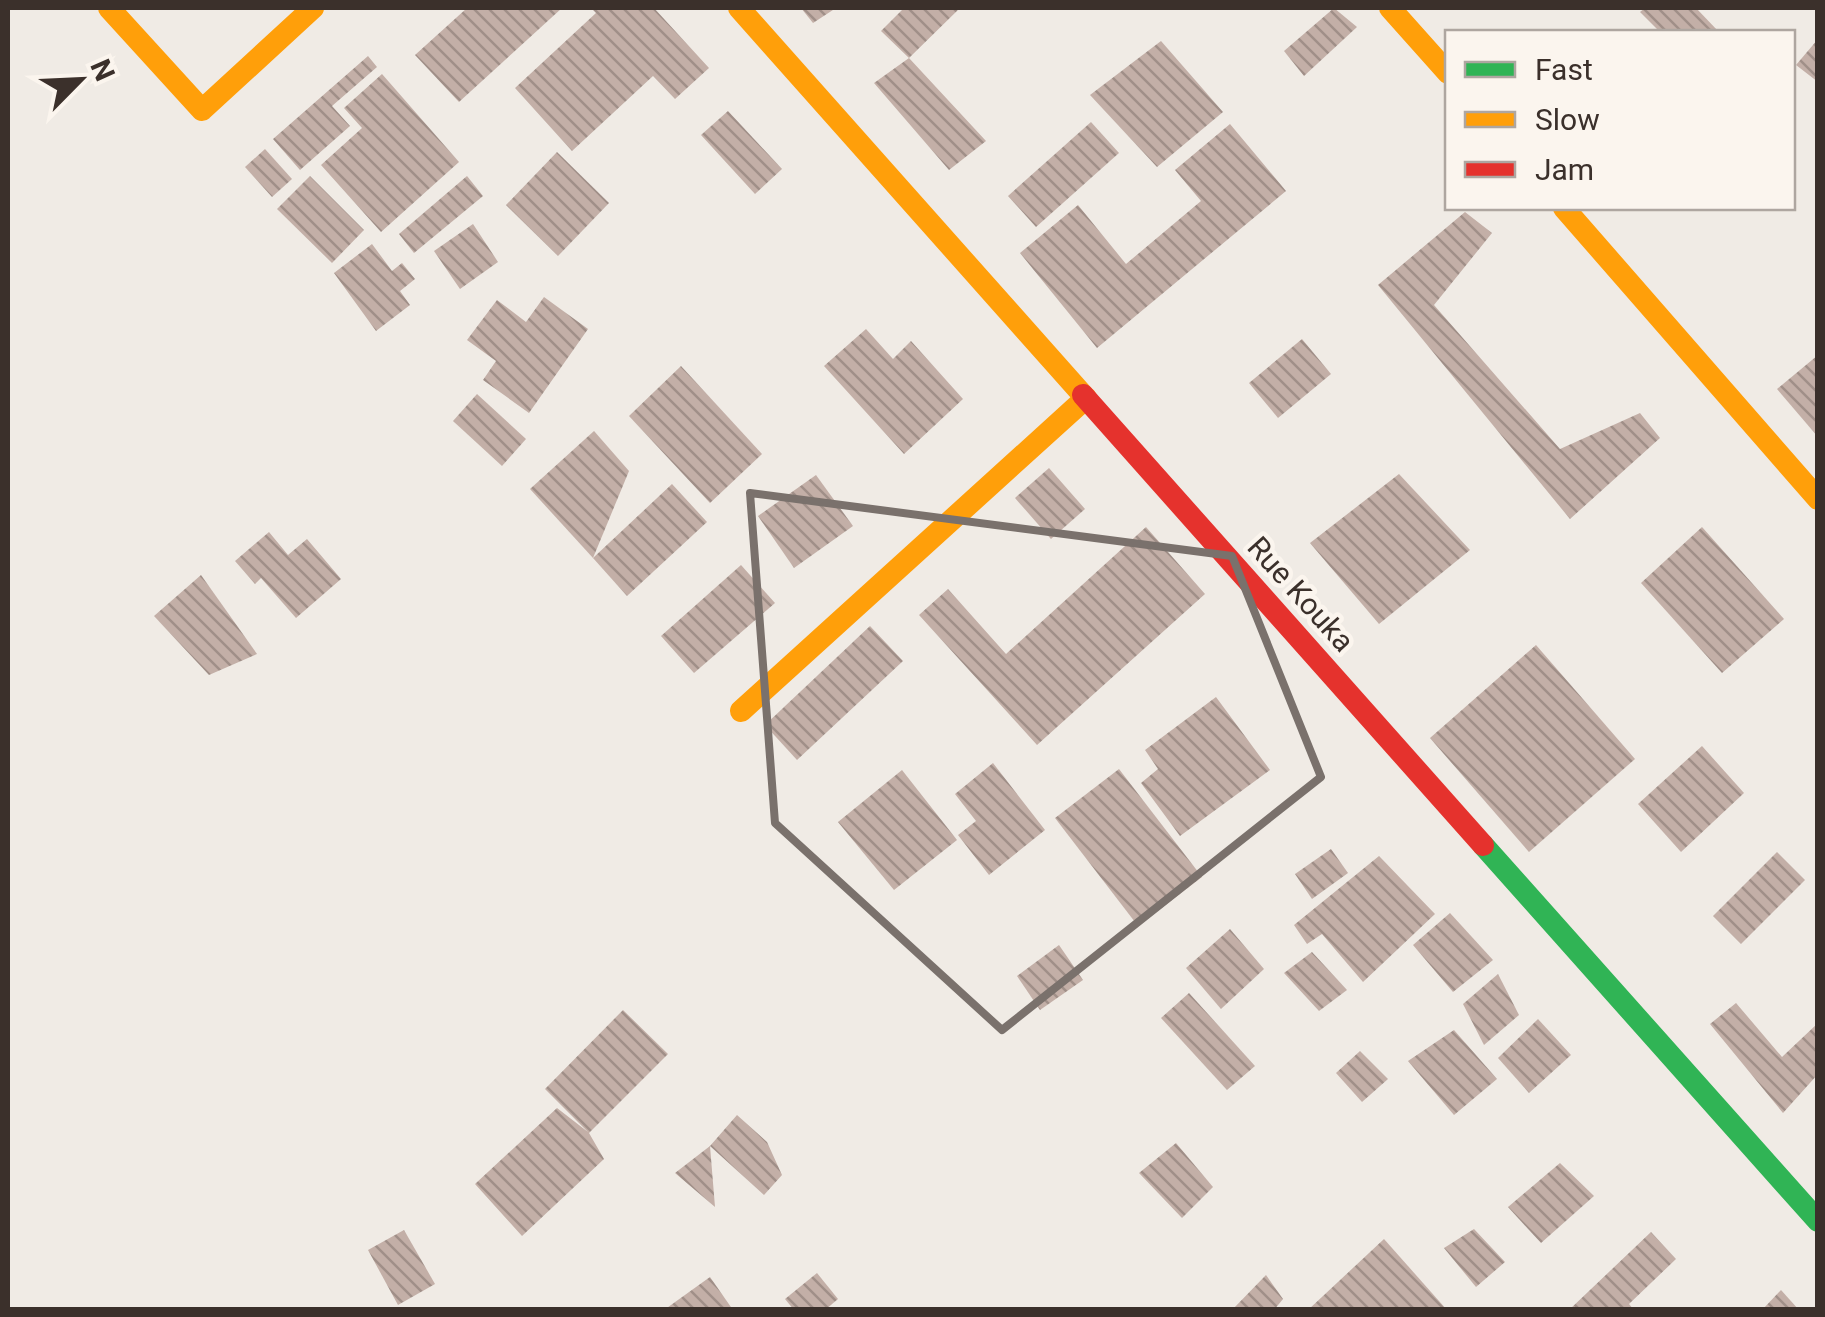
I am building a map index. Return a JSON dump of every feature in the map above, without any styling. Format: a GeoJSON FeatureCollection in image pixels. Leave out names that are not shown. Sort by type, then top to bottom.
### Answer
{"type":"FeatureCollection","features":[{"type":"Feature","properties":{"kind":"street"},"geometry":{"type":"LineString","coordinates":[[109,8],[202,110],[313,8]]}},
{"type":"Feature","properties":{"kind":"street","name":"Rue Kouka"},"geometry":{"type":"LineString","coordinates":[[739,8],[1818,1222]]}},
{"type":"Feature","properties":{"kind":"street"},"geometry":{"type":"LineString","coordinates":[[1390,8],[1445,70]]}},
{"type":"Feature","properties":{"kind":"street"},"geometry":{"type":"LineString","coordinates":[[1566,210],[1818,499]]}},
{"type":"Feature","properties":{"kind":"street"},"geometry":{"type":"LineString","coordinates":[[742,711],[1086,398]]}},
{"type":"Feature","properties":{"kind":"highlighted area"},"geometry":{"type":"Polygon","coordinates":[[[750,493],[1232,556],[1321,777],[1002,1030],[775,823],[750,493]]]}},
{"type":"Feature","properties":{"kind":"building"},"geometry":{"type":"Polygon","coordinates":[[[467,8],[562,8],[459,102],[415,55],[467,8]]]}},
{"type":"Feature","properties":{"kind":"building"},"geometry":{"type":"Polygon","coordinates":[[[591,8],[654,8],[709,68],[675,99],[653,76],[572,151],[515,88],[596,13],[591,8]]]}},
{"type":"Feature","properties":{"kind":"building"},"geometry":{"type":"Polygon","coordinates":[[[801,8],[836,8],[813,23],[801,8]]]}},
{"type":"Feature","properties":{"kind":"building"},"geometry":{"type":"Polygon","coordinates":[[[904,8],[960,8],[909,58],[881,31],[904,8]]]}},
{"type":"Feature","properties":{"kind":"building"},"geometry":{"type":"Polygon","coordinates":[[[1334,8],[1357,27],[1304,76],[1284,51],[1334,8]]]}},
{"type":"Feature","properties":{"kind":"building"},"geometry":{"type":"Polygon","coordinates":[[[1645,8],[1696,8],[1717,30],[1658,30],[1640,12],[1645,8]]]}},
{"type":"Feature","properties":{"kind":"building"},"geometry":{"type":"Polygon","coordinates":[[[1818,39],[1818,82],[1796,65],[1818,39]]]}},
{"type":"Feature","properties":{"kind":"building"},"geometry":{"type":"Polygon","coordinates":[[[1161,41],[1223,112],[1157,167],[1090,95],[1161,41]]]}},
{"type":"Feature","properties":{"kind":"building"},"geometry":{"type":"Polygon","coordinates":[[[368,56],[377,67],[332,106],[350,126],[300,170],[273,139],[368,56]]]}},
{"type":"Feature","properties":{"kind":"building"},"geometry":{"type":"Polygon","coordinates":[[[909,58],[986,141],[949,170],[874,83],[909,58]]]}},
{"type":"Feature","properties":{"kind":"building"},"geometry":{"type":"Polygon","coordinates":[[[382,74],[459,162],[381,232],[321,165],[362,128],[344,108],[382,74]]]}},
{"type":"Feature","properties":{"kind":"building"},"geometry":{"type":"Polygon","coordinates":[[[728,111],[782,169],[755,194],[701,135],[728,111]]]}},
{"type":"Feature","properties":{"kind":"building"},"geometry":{"type":"Polygon","coordinates":[[[1091,122],[1119,153],[1036,227],[1008,196],[1091,122]]]}},
{"type":"Feature","properties":{"kind":"building"},"geometry":{"type":"Polygon","coordinates":[[[1230,124],[1286,191],[1097,348],[1020,253],[1078,205],[1126,264],[1201,201],[1175,170],[1230,124]]]}},
{"type":"Feature","properties":{"kind":"building"},"geometry":{"type":"Polygon","coordinates":[[[265,149],[292,179],[272,197],[245,167],[265,149]]]}},
{"type":"Feature","properties":{"kind":"building"},"geometry":{"type":"Polygon","coordinates":[[[557,152],[609,203],[558,256],[506,205],[557,152]]]}},
{"type":"Feature","properties":{"kind":"building"},"geometry":{"type":"Polygon","coordinates":[[[310,176],[364,230],[332,263],[277,209],[310,176]]]}},
{"type":"Feature","properties":{"kind":"building"},"geometry":{"type":"Polygon","coordinates":[[[467,176],[483,196],[414,253],[399,234],[467,176]]]}},
{"type":"Feature","properties":{"kind":"building"},"geometry":{"type":"Polygon","coordinates":[[[1465,212],[1492,233],[1434,305],[1560,449],[1640,413],[1660,438],[1570,519],[1378,285],[1465,212]]]}},
{"type":"Feature","properties":{"kind":"building"},"geometry":{"type":"Polygon","coordinates":[[[473,224],[498,262],[460,289],[434,251],[473,224]]]}},
{"type":"Feature","properties":{"kind":"building"},"geometry":{"type":"Polygon","coordinates":[[[372,244],[392,271],[402,263],[415,279],[400,291],[410,305],[376,331],[334,273],[372,244]]]}},
{"type":"Feature","properties":{"kind":"building"},"geometry":{"type":"Polygon","coordinates":[[[544,297],[588,329],[529,413],[483,380],[496,361],[467,340],[497,300],[526,322],[544,297]]]}},
{"type":"Feature","properties":{"kind":"building"},"geometry":{"type":"Polygon","coordinates":[[[866,329],[893,359],[911,341],[963,399],[904,454],[824,366],[866,329]]]}},
{"type":"Feature","properties":{"kind":"building"},"geometry":{"type":"Polygon","coordinates":[[[1302,339],[1331,374],[1278,418],[1249,383],[1302,339]]]}},
{"type":"Feature","properties":{"kind":"building"},"geometry":{"type":"Polygon","coordinates":[[[1818,355],[1818,437],[1777,389],[1818,355]]]}},
{"type":"Feature","properties":{"kind":"building"},"geometry":{"type":"Polygon","coordinates":[[[681,366],[762,454],[710,503],[629,416],[681,366]]]}},
{"type":"Feature","properties":{"kind":"building"},"geometry":{"type":"Polygon","coordinates":[[[477,394],[526,439],[502,466],[453,421],[477,394]]]}},
{"type":"Feature","properties":{"kind":"building"},"geometry":{"type":"Polygon","coordinates":[[[594,431],[629,471],[593,558],[530,489],[594,431]]]}},
{"type":"Feature","properties":{"kind":"building"},"geometry":{"type":"Polygon","coordinates":[[[1049,468],[1085,509],[1051,539],[1015,498],[1049,468]]]}},
{"type":"Feature","properties":{"kind":"building"},"geometry":{"type":"Polygon","coordinates":[[[1399,474],[1470,550],[1379,624],[1310,543],[1399,474]]]}},
{"type":"Feature","properties":{"kind":"building"},"geometry":{"type":"Polygon","coordinates":[[[816,475],[853,526],[794,568],[758,516],[816,475]]]}},
{"type":"Feature","properties":{"kind":"building"},"geometry":{"type":"Polygon","coordinates":[[[672,484],[707,522],[627,596],[593,558],[672,484]]]}},
{"type":"Feature","properties":{"kind":"building"},"geometry":{"type":"Polygon","coordinates":[[[1146,527],[1205,594],[1037,745],[919,615],[948,589],[1006,654],[1146,527]]]}},
{"type":"Feature","properties":{"kind":"building"},"geometry":{"type":"Polygon","coordinates":[[[1702,527],[1784,619],[1722,673],[1641,583],[1702,527]]]}},
{"type":"Feature","properties":{"kind":"building"},"geometry":{"type":"Polygon","coordinates":[[[269,532],[288,555],[307,539],[341,579],[296,618],[261,578],[255,584],[235,561],[269,532]]]}},
{"type":"Feature","properties":{"kind":"building"},"geometry":{"type":"Polygon","coordinates":[[[741,565],[775,603],[694,673],[661,636],[741,565]]]}},
{"type":"Feature","properties":{"kind":"building"},"geometry":{"type":"Polygon","coordinates":[[[201,575],[257,654],[209,675],[154,616],[201,575]]]}},
{"type":"Feature","properties":{"kind":"building"},"geometry":{"type":"Polygon","coordinates":[[[870,626],[903,661],[797,760],[765,725],[870,626]]]}},
{"type":"Feature","properties":{"kind":"building"},"geometry":{"type":"Polygon","coordinates":[[[1536,645],[1635,759],[1529,852],[1430,738],[1536,645]]]}},
{"type":"Feature","properties":{"kind":"building"},"geometry":{"type":"Polygon","coordinates":[[[1216,697],[1270,770],[1180,836],[1141,783],[1158,769],[1145,750],[1216,697]]]}},
{"type":"Feature","properties":{"kind":"building"},"geometry":{"type":"Polygon","coordinates":[[[1702,746],[1744,793],[1681,852],[1638,804],[1702,746]]]}},
{"type":"Feature","properties":{"kind":"building"},"geometry":{"type":"Polygon","coordinates":[[[993,763],[1045,830],[989,875],[958,835],[976,821],[955,794],[993,763]]]}},
{"type":"Feature","properties":{"kind":"building"},"geometry":{"type":"Polygon","coordinates":[[[1119,769],[1202,877],[1138,926],[1055,818],[1119,769]]]}},
{"type":"Feature","properties":{"kind":"building"},"geometry":{"type":"Polygon","coordinates":[[[902,770],[957,840],[894,890],[838,822],[902,770]]]}},
{"type":"Feature","properties":{"kind":"building"},"geometry":{"type":"Polygon","coordinates":[[[1331,849],[1348,873],[1312,899],[1295,874],[1331,849]]]}},
{"type":"Feature","properties":{"kind":"building"},"geometry":{"type":"Polygon","coordinates":[[[1777,852],[1805,880],[1741,944],[1713,916],[1777,852]]]}},
{"type":"Feature","properties":{"kind":"building"},"geometry":{"type":"Polygon","coordinates":[[[1379,856],[1435,914],[1363,982],[1322,934],[1307,944],[1294,925],[1379,856]]]}},
{"type":"Feature","properties":{"kind":"building"},"geometry":{"type":"Polygon","coordinates":[[[1450,913],[1493,960],[1453,992],[1413,945],[1450,913]]]}},
{"type":"Feature","properties":{"kind":"building"},"geometry":{"type":"Polygon","coordinates":[[[1230,929],[1264,969],[1221,1009],[1186,968],[1230,929]]]}},
{"type":"Feature","properties":{"kind":"building"},"geometry":{"type":"Polygon","coordinates":[[[1059,945],[1083,980],[1040,1010],[1017,976],[1059,945]]]}},
{"type":"Feature","properties":{"kind":"building"},"geometry":{"type":"Polygon","coordinates":[[[1312,952],[1347,990],[1319,1011],[1284,973],[1312,952]]]}},
{"type":"Feature","properties":{"kind":"building"},"geometry":{"type":"Polygon","coordinates":[[[1498,974],[1519,1015],[1484,1045],[1463,1004],[1498,974]]]}},
{"type":"Feature","properties":{"kind":"building"},"geometry":{"type":"Polygon","coordinates":[[[1189,993],[1255,1066],[1227,1090],[1161,1018],[1189,993]]]}},
{"type":"Feature","properties":{"kind":"building"},"geometry":{"type":"Polygon","coordinates":[[[1736,1003],[1782,1057],[1818,1023],[1818,1074],[1783,1113],[1710,1024],[1736,1003]]]}},
{"type":"Feature","properties":{"kind":"building"},"geometry":{"type":"Polygon","coordinates":[[[623,1010],[668,1054],[589,1133],[604,1159],[522,1236],[475,1184],[557,1108],[588,1132],[545,1089],[623,1010]]]}},
{"type":"Feature","properties":{"kind":"building"},"geometry":{"type":"Polygon","coordinates":[[[1538,1019],[1571,1055],[1529,1093],[1498,1058],[1538,1019]]]}},
{"type":"Feature","properties":{"kind":"building"},"geometry":{"type":"Polygon","coordinates":[[[1454,1030],[1497,1079],[1454,1115],[1408,1061],[1454,1030]]]}},
{"type":"Feature","properties":{"kind":"building"},"geometry":{"type":"Polygon","coordinates":[[[1360,1051],[1388,1079],[1362,1102],[1336,1073],[1360,1051]]]}},
{"type":"Feature","properties":{"kind":"building"},"geometry":{"type":"Polygon","coordinates":[[[737,1115],[767,1142],[782,1175],[764,1195],[710,1146],[737,1115]]]}},
{"type":"Feature","properties":{"kind":"building"},"geometry":{"type":"Polygon","coordinates":[[[1176,1143],[1213,1187],[1182,1218],[1139,1173],[1176,1143]]]}},
{"type":"Feature","properties":{"kind":"building"},"geometry":{"type":"Polygon","coordinates":[[[710,1146],[715,1207],[675,1173],[710,1146]]]}},
{"type":"Feature","properties":{"kind":"building"},"geometry":{"type":"Polygon","coordinates":[[[1560,1163],[1594,1196],[1541,1243],[1508,1207],[1560,1163]]]}},
{"type":"Feature","properties":{"kind":"building"},"geometry":{"type":"Polygon","coordinates":[[[1474,1229],[1505,1262],[1476,1287],[1444,1248],[1474,1229]]]}},
{"type":"Feature","properties":{"kind":"building"},"geometry":{"type":"Polygon","coordinates":[[[404,1230],[435,1284],[398,1305],[368,1250],[404,1230]]]}},
{"type":"Feature","properties":{"kind":"building"},"geometry":{"type":"Polygon","coordinates":[[[1651,1232],[1676,1259],[1629,1304],[1634,1310],[1569,1310],[1651,1232]]]}},
{"type":"Feature","properties":{"kind":"building"},"geometry":{"type":"Polygon","coordinates":[[[1384,1239],[1447,1310],[1308,1310],[1384,1239]]]}},
{"type":"Feature","properties":{"kind":"building"},"geometry":{"type":"Polygon","coordinates":[[[817,1273],[838,1299],[825,1310],[794,1310],[785,1299],[817,1273]]]}},
{"type":"Feature","properties":{"kind":"building"},"geometry":{"type":"Polygon","coordinates":[[[1266,1275],[1283,1299],[1274,1310],[1232,1310],[1266,1275]]]}},
{"type":"Feature","properties":{"kind":"building"},"geometry":{"type":"Polygon","coordinates":[[[710,1277],[733,1310],[664,1310],[710,1277]]]}},
{"type":"Feature","properties":{"kind":"building"},"geometry":{"type":"Polygon","coordinates":[[[1781,1290],[1799,1310],[1762,1310],[1781,1290]]]}},
{"type":"Feature","properties":{"kind":"traffic: fast"},"geometry":{"type":"LineString","coordinates":[[1483,845],[1818,1221]]}},
{"type":"Feature","properties":{"kind":"traffic: slow"},"geometry":{"type":"LineString","coordinates":[[109,8],[202,110],[313,8]]}},
{"type":"Feature","properties":{"kind":"traffic: slow"},"geometry":{"type":"LineString","coordinates":[[739,8],[1083,395]]}},
{"type":"Feature","properties":{"kind":"traffic: slow"},"geometry":{"type":"LineString","coordinates":[[1390,8],[1445,70]]}},
{"type":"Feature","properties":{"kind":"traffic: slow"},"geometry":{"type":"LineString","coordinates":[[1566,210],[1818,499]]}},
{"type":"Feature","properties":{"kind":"traffic: slow"},"geometry":{"type":"LineString","coordinates":[[741,711],[1086,398]]}},
{"type":"Feature","properties":{"kind":"traffic: jam"},"geometry":{"type":"LineString","coordinates":[[1083,395],[1483,845]]}}]}
